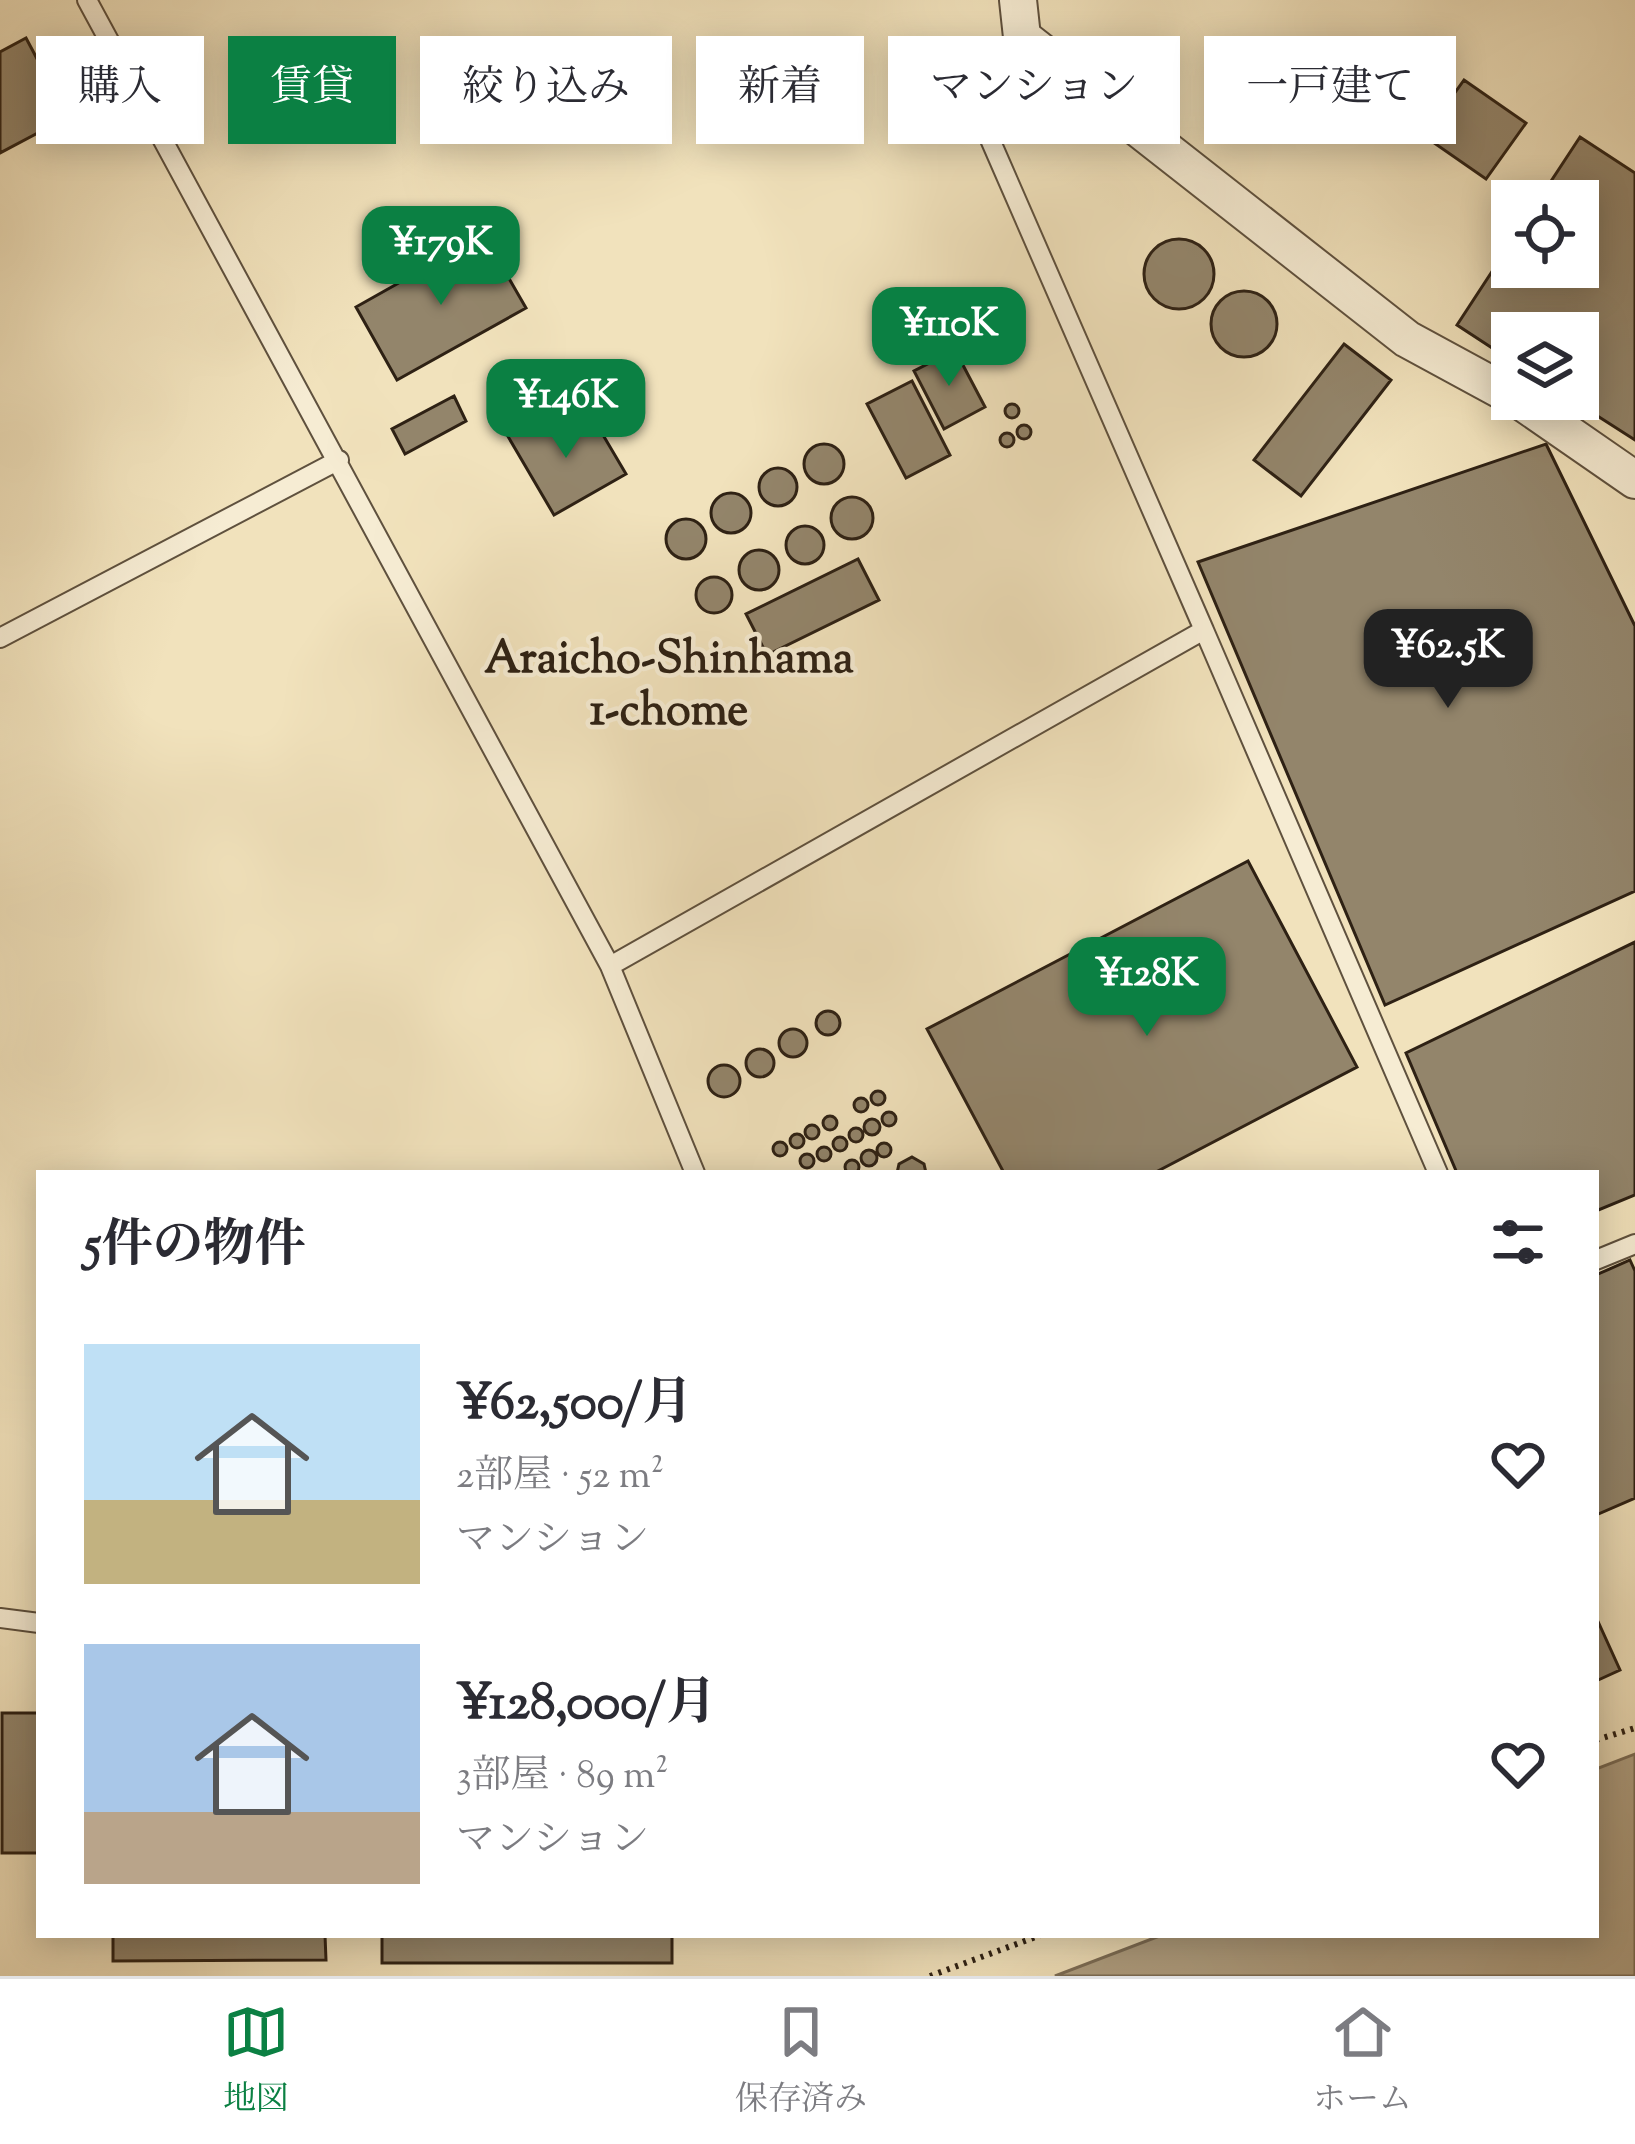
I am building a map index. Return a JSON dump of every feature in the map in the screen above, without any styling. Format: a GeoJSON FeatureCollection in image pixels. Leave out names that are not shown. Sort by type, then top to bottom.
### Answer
{"type":"FeatureCollection","features":[{"type":"Feature","properties":{"kind":"street"},"geometry":{"type":"LineString","coordinates":[[1018,0],[1022,36]]}},
{"type":"Feature","properties":{"kind":"street"},"geometry":{"type":"LineString","coordinates":[[1158,144],[1407,339],[1491,384]]}},
{"type":"Feature","properties":{"kind":"street"},"geometry":{"type":"LineString","coordinates":[[1548,420],[1635,480]]}},
{"type":"Feature","properties":{"kind":"lane"},"geometry":{"type":"LineString","coordinates":[[87,0],[610,966],[693,1170]]}},
{"type":"Feature","properties":{"kind":"lane"},"geometry":{"type":"LineString","coordinates":[[992,144],[1437,1170]]}},
{"type":"Feature","properties":{"kind":"lane"},"geometry":{"type":"LineString","coordinates":[[0,638],[339,460]]}},
{"type":"Feature","properties":{"kind":"lane"},"geometry":{"type":"LineString","coordinates":[[610,966],[1204,630]]}},
{"type":"Feature","properties":{"kind":"lane"},"geometry":{"type":"LineString","coordinates":[[1599,1259],[1635,1244]]}},
{"type":"Feature","properties":{"kind":"lane"},"geometry":{"type":"LineString","coordinates":[[0,1618],[36,1623]]}},
{"type":"Feature","properties":{"kind":"path"},"geometry":{"type":"LineString","coordinates":[[1599,1739],[1635,1728]]}},
{"type":"Feature","properties":{"kind":"path"},"geometry":{"type":"LineString","coordinates":[[930,1976],[1033,1938]]}},
{"type":"Feature","properties":{"kind":"shaded area"},"geometry":{"type":"Polygon","coordinates":[[[1635,1754],[1635,1976],[1055,1976],[1154,1938],[1599,1938],[1599,1768],[1635,1754]]]}},
{"type":"Feature","properties":{"kind":"building"},"geometry":{"type":"Polygon","coordinates":[[[26,38],[36,57],[36,134],[0,153],[0,52],[26,38]]]}},
{"type":"Feature","properties":{"kind":"building"},"geometry":{"type":"Polygon","coordinates":[[[1464,80],[1526,123],[1486,179],[1436,144],[1456,144],[1456,91],[1464,80]]]}},
{"type":"Feature","properties":{"kind":"building"},"geometry":{"type":"Polygon","coordinates":[[[1580,137],[1635,173],[1635,440],[1599,417],[1599,312],[1491,312],[1491,347],[1457,325],[1491,273],[1491,288],[1599,288],[1599,180],[1552,180],[1580,137]]]}},
{"type":"Feature","properties":{"kind":"building"},"geometry":{"type":"Polygon","coordinates":[[[484,235],[526,308],[397,380],[356,307],[484,235]]]}},
{"type":"Feature","properties":{"kind":"building"},"geometry":{"type":"Polygon","coordinates":[[[1179,239],[1204,249],[1214,274],[1204,299],[1179,309],[1154,299],[1144,274],[1154,249],[1179,239]]]}},
{"type":"Feature","properties":{"kind":"building"},"geometry":{"type":"Polygon","coordinates":[[[1244,291],[1267,301],[1277,324],[1267,347],[1244,357],[1221,347],[1211,324],[1221,301],[1244,291]]]}},
{"type":"Feature","properties":{"kind":"building"},"geometry":{"type":"Polygon","coordinates":[[[1344,344],[1391,380],[1301,496],[1254,460],[1344,344]]]}},
{"type":"Feature","properties":{"kind":"building"},"geometry":{"type":"Polygon","coordinates":[[[955,350],[985,407],[944,429],[914,371],[955,350]]]}},
{"type":"Feature","properties":{"kind":"building"},"geometry":{"type":"Polygon","coordinates":[[[912,381],[950,455],[906,478],[867,404],[912,381]]]}},
{"type":"Feature","properties":{"kind":"building"},"geometry":{"type":"Polygon","coordinates":[[[454,396],[466,421],[405,454],[392,429],[454,396]]]}},
{"type":"Feature","properties":{"kind":"building"},"geometry":{"type":"Polygon","coordinates":[[[1012,404],[1019,411],[1012,418],[1005,411],[1012,404]]]}},
{"type":"Feature","properties":{"kind":"building"},"geometry":{"type":"Polygon","coordinates":[[[543,412],[559,439],[593,418],[626,474],[554,515],[506,433],[543,412]]]}},
{"type":"Feature","properties":{"kind":"building"},"geometry":{"type":"Polygon","coordinates":[[[1024,425],[1031,432],[1024,439],[1017,432],[1024,425]]]}},
{"type":"Feature","properties":{"kind":"building"},"geometry":{"type":"Polygon","coordinates":[[[1007,433],[1014,440],[1007,447],[1000,440],[1007,433]]]}},
{"type":"Feature","properties":{"kind":"building"},"geometry":{"type":"Polygon","coordinates":[[[824,444],[838,450],[844,464],[838,478],[824,484],[810,478],[804,464],[810,450],[824,444]]]}},
{"type":"Feature","properties":{"kind":"building"},"geometry":{"type":"Polygon","coordinates":[[[1546,444],[1635,626],[1635,891],[1385,1005],[1198,562],[1546,444]]]}},
{"type":"Feature","properties":{"kind":"building"},"geometry":{"type":"Polygon","coordinates":[[[778,468],[792,473],[797,487],[792,501],[778,506],[764,501],[759,487],[764,473],[778,468]]]}},
{"type":"Feature","properties":{"kind":"building"},"geometry":{"type":"Polygon","coordinates":[[[731,493],[745,499],[751,513],[745,527],[731,533],[717,527],[711,513],[717,499],[731,493]]]}},
{"type":"Feature","properties":{"kind":"building"},"geometry":{"type":"Polygon","coordinates":[[[852,497],[867,503],[873,518],[867,533],[852,539],[837,533],[831,518],[837,503],[852,497]]]}},
{"type":"Feature","properties":{"kind":"building"},"geometry":{"type":"Polygon","coordinates":[[[686,519],[700,525],[706,539],[700,553],[686,559],[672,553],[666,539],[672,525],[686,519]]]}},
{"type":"Feature","properties":{"kind":"building"},"geometry":{"type":"Polygon","coordinates":[[[805,526],[818,532],[824,545],[818,558],[805,564],[792,558],[786,545],[792,532],[805,526]]]}},
{"type":"Feature","properties":{"kind":"building"},"geometry":{"type":"Polygon","coordinates":[[[759,550],[773,556],[779,570],[773,584],[759,590],[745,584],[739,570],[745,556],[759,550]]]}},
{"type":"Feature","properties":{"kind":"building"},"geometry":{"type":"Polygon","coordinates":[[[858,559],[879,600],[767,655],[746,614],[858,559]]]}},
{"type":"Feature","properties":{"kind":"building"},"geometry":{"type":"Polygon","coordinates":[[[714,577],[727,582],[732,595],[727,608],[714,613],[701,608],[696,595],[701,582],[714,577]]]}},
{"type":"Feature","properties":{"kind":"building"},"geometry":{"type":"Polygon","coordinates":[[[1248,861],[1357,1067],[1160,1170],[1002,1170],[927,1029],[1248,861]]]}},
{"type":"Feature","properties":{"kind":"building"},"geometry":{"type":"Polygon","coordinates":[[[1635,942],[1635,1195],[1599,1210],[1599,1170],[1456,1170],[1406,1053],[1635,942]]]}},
{"type":"Feature","properties":{"kind":"building"},"geometry":{"type":"Polygon","coordinates":[[[823,1011],[833,1011],[840,1023],[833,1035],[823,1035],[816,1028],[816,1018],[823,1011]]]}},
{"type":"Feature","properties":{"kind":"building"},"geometry":{"type":"Polygon","coordinates":[[[793,1029],[803,1033],[807,1043],[803,1053],[793,1057],[783,1053],[779,1043],[783,1033],[793,1029]]]}},
{"type":"Feature","properties":{"kind":"building"},"geometry":{"type":"Polygon","coordinates":[[[760,1049],[770,1053],[774,1063],[770,1073],[760,1077],[750,1073],[746,1063],[750,1053],[760,1049]]]}},
{"type":"Feature","properties":{"kind":"building"},"geometry":{"type":"Polygon","coordinates":[[[724,1065],[735,1070],[740,1081],[735,1092],[724,1097],[713,1092],[708,1081],[713,1070],[724,1065]]]}},
{"type":"Feature","properties":{"kind":"building"},"geometry":{"type":"Polygon","coordinates":[[[878,1091],[885,1098],[878,1105],[871,1098],[878,1091]]]}},
{"type":"Feature","properties":{"kind":"building"},"geometry":{"type":"Polygon","coordinates":[[[861,1098],[868,1105],[861,1112],[854,1105],[861,1098]]]}},
{"type":"Feature","properties":{"kind":"building"},"geometry":{"type":"Polygon","coordinates":[[[889,1112],[896,1119],[889,1126],[882,1119],[889,1112]]]}},
{"type":"Feature","properties":{"kind":"building"},"geometry":{"type":"Polygon","coordinates":[[[830,1116],[837,1123],[830,1130],[823,1123],[830,1116]]]}},
{"type":"Feature","properties":{"kind":"building"},"geometry":{"type":"Polygon","coordinates":[[[872,1119],[880,1127],[872,1135],[864,1127],[872,1119]]]}},
{"type":"Feature","properties":{"kind":"building"},"geometry":{"type":"Polygon","coordinates":[[[812,1125],[819,1132],[812,1139],[805,1132],[812,1125]]]}},
{"type":"Feature","properties":{"kind":"building"},"geometry":{"type":"Polygon","coordinates":[[[856,1128],[863,1135],[856,1142],[849,1135],[856,1128]]]}},
{"type":"Feature","properties":{"kind":"building"},"geometry":{"type":"Polygon","coordinates":[[[797,1134],[804,1141],[797,1148],[790,1141],[797,1134]]]}},
{"type":"Feature","properties":{"kind":"building"},"geometry":{"type":"Polygon","coordinates":[[[840,1137],[847,1144],[840,1151],[833,1144],[840,1137]]]}},
{"type":"Feature","properties":{"kind":"building"},"geometry":{"type":"Polygon","coordinates":[[[780,1142],[787,1149],[780,1156],[773,1149],[780,1142]]]}},
{"type":"Feature","properties":{"kind":"building"},"geometry":{"type":"Polygon","coordinates":[[[884,1143],[891,1150],[884,1157],[877,1150],[884,1143]]]}},
{"type":"Feature","properties":{"kind":"building"},"geometry":{"type":"Polygon","coordinates":[[[824,1147],[831,1154],[824,1161],[817,1154],[824,1147]]]}},
{"type":"Feature","properties":{"kind":"building"},"geometry":{"type":"Polygon","coordinates":[[[869,1150],[877,1158],[869,1166],[861,1158],[869,1150]]]}},
{"type":"Feature","properties":{"kind":"building"},"geometry":{"type":"Polygon","coordinates":[[[807,1154],[814,1161],[807,1168],[800,1161],[807,1154]]]}},
{"type":"Feature","properties":{"kind":"building"},"geometry":{"type":"Polygon","coordinates":[[[912,1157],[925,1170],[898,1170],[912,1157]]]}},
{"type":"Feature","properties":{"kind":"building"},"geometry":{"type":"Polygon","coordinates":[[[847,1162],[857,1162],[858,1170],[846,1170],[847,1162]]]}},
{"type":"Feature","properties":{"kind":"building"},"geometry":{"type":"Polygon","coordinates":[[[1630,1260],[1635,1271],[1635,1498],[1599,1514],[1599,1274],[1630,1260]]]}},
{"type":"Feature","properties":{"kind":"building"},"geometry":{"type":"Polygon","coordinates":[[[1599,1624],[1620,1670],[1599,1680],[1599,1624]]]}},
{"type":"Feature","properties":{"kind":"building"},"geometry":{"type":"Polygon","coordinates":[[[2,1713],[36,1713],[36,1853],[2,1853],[2,1713]]]}},
{"type":"Feature","properties":{"kind":"building"},"geometry":{"type":"Polygon","coordinates":[[[113,1938],[325,1938],[326,1960],[113,1961],[113,1938]]]}},
{"type":"Feature","properties":{"kind":"building"},"geometry":{"type":"Polygon","coordinates":[[[382,1938],[672,1938],[672,1963],[382,1963],[382,1938]]]}},
{"type":"Feature","properties":{"kind":"district","name":"Araicho-Shinhama 1-chome"},"geometry":{"type":"Point","coordinates":[669,687]}}]}
